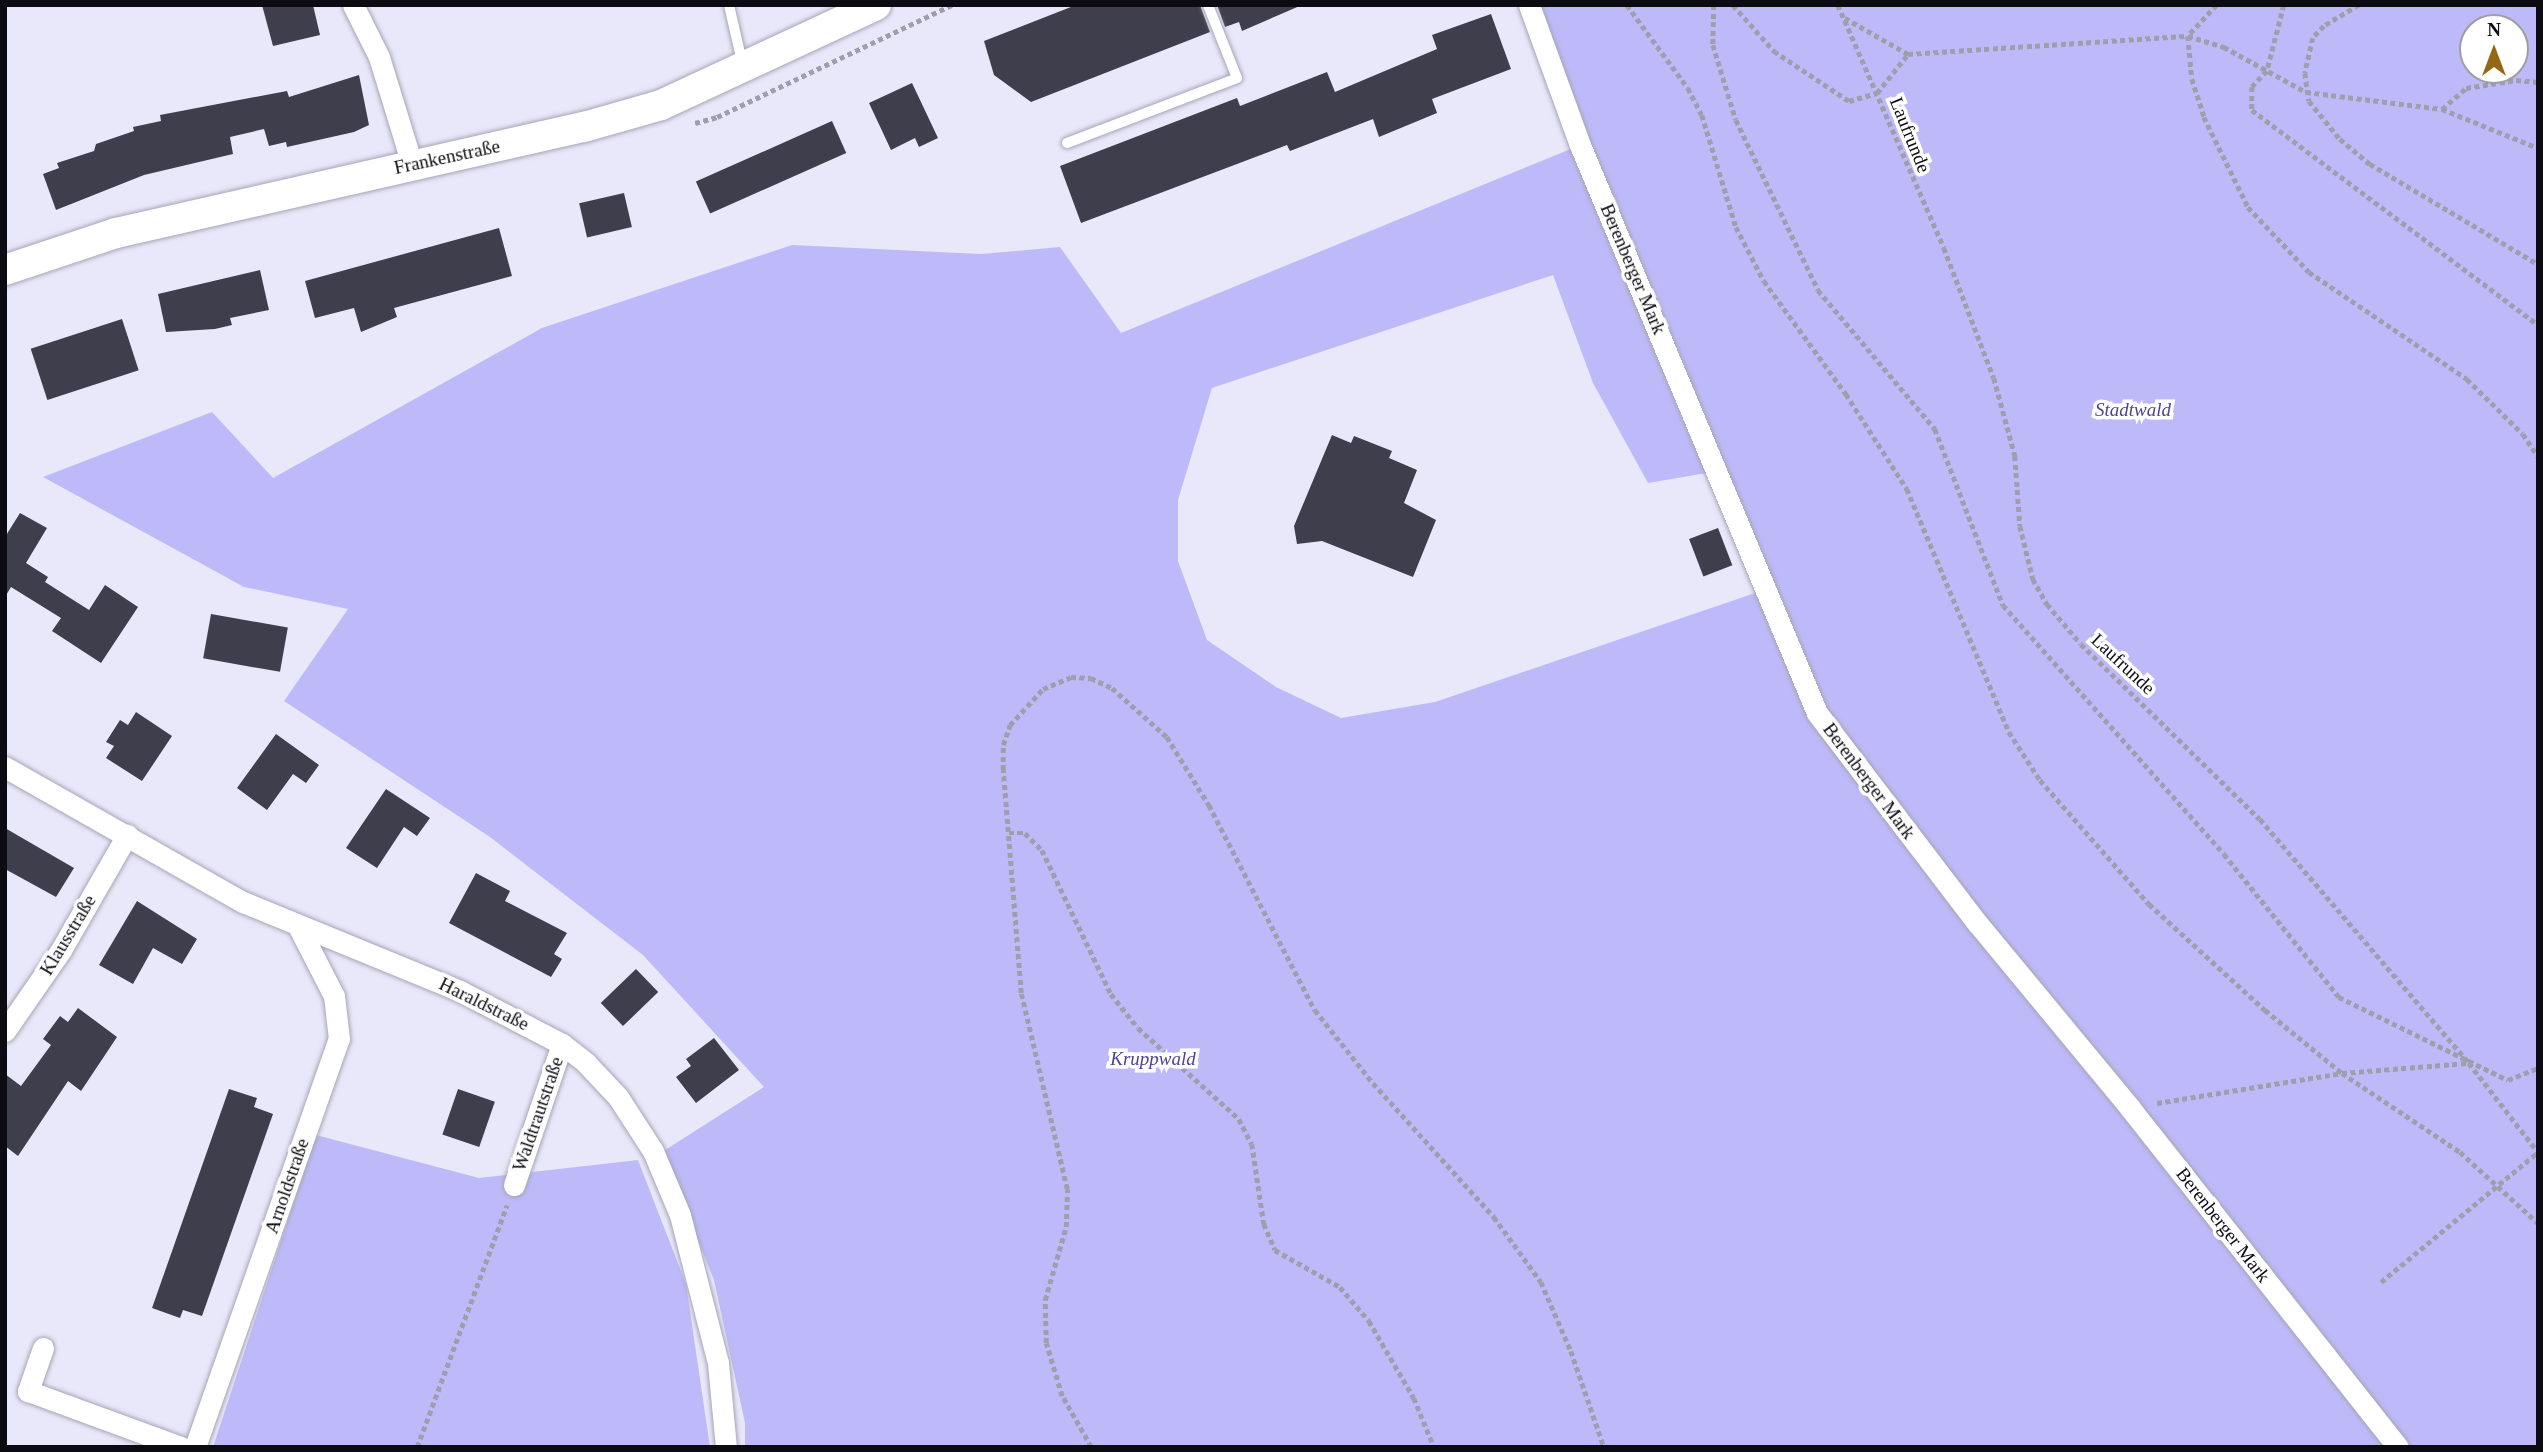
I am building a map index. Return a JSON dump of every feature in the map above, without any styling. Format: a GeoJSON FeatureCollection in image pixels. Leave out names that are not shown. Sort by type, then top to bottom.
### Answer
{"type":"FeatureCollection","features":[{"type":"Feature","properties":{"kind":"main road","name":"Frankenstraße"},"geometry":{"type":"LineString","coordinates":[[5,270],[116,233],[584,127],[661,104],[876,5]]}},
{"type":"Feature","properties":{"kind":"street"},"geometry":{"type":"LineString","coordinates":[[353,5],[379,57],[412,164]]}},
{"type":"Feature","properties":{"kind":"street","name":"Berenberger Mark"},"geometry":{"type":"LineString","coordinates":[[1529,5],[1580,145],[1818,713],[1978,924],[2130,1108],[2398,1447]]}},
{"type":"Feature","properties":{"kind":"street","name":"Haraldstraße"},"geometry":{"type":"LineString","coordinates":[[5,767],[243,902],[299,928],[332,935],[405,965],[562,1044],[618,1097],[653,1151],[680,1214],[701,1280],[718,1363],[726,1447]]}},
{"type":"Feature","properties":{"kind":"street","name":"Klausstraße"},"geometry":{"type":"LineString","coordinates":[[5,1031],[61,950],[127,835]]}},
{"type":"Feature","properties":{"kind":"street","name":"Arnoldstraße"},"geometry":{"type":"LineString","coordinates":[[195,1447],[339,1039],[334,996],[299,928]]}},
{"type":"Feature","properties":{"kind":"street","name":"Waldtrautstraße"},"geometry":{"type":"LineString","coordinates":[[514,1185],[562,1044]]}},
{"type":"Feature","properties":{"kind":"street"},"geometry":{"type":"LineString","coordinates":[[43,1348],[28,1391],[181,1447]]}},
{"type":"Feature","properties":{"kind":"lane"},"geometry":{"type":"LineString","coordinates":[[729,5],[735,47],[744,68]]}},
{"type":"Feature","properties":{"kind":"lane"},"geometry":{"type":"LineString","coordinates":[[1066,143],[1237,78],[1208,5]]}},
{"type":"Feature","properties":{"kind":"path"},"geometry":{"type":"LineString","coordinates":[[1627,5],[1681,78],[1702,116],[1736,227],[1764,281],[1846,394],[1907,489],[2009,732],[2040,780],[2149,904],[2265,1010],[2342,1073],[2420,1122],[2538,1223]]}},
{"type":"Feature","properties":{"kind":"path"},"geometry":{"type":"LineString","coordinates":[[1714,5],[1713,45],[1736,120],[1818,290],[1935,429],[2003,605],[2224,853],[2339,997],[2508,1080],[2538,1068]]}},
{"type":"Feature","properties":{"kind":"path"},"geometry":{"type":"LineString","coordinates":[[1733,5],[1774,51],[1826,90],[1849,101],[1877,93],[1908,54]]}},
{"type":"Feature","properties":{"kind":"path","name":"Laufrunde"},"geometry":{"type":"LineString","coordinates":[[1838,5],[1877,93],[1889,128],[1944,248],[1998,390],[2015,456],[2020,526],[2033,579],[2047,604],[2081,644],[2260,819],[2469,1063],[2538,1152]]}},
{"type":"Feature","properties":{"kind":"path"},"geometry":{"type":"LineString","coordinates":[[2217,5],[2188,36],[2192,79],[2204,117],[2248,207],[2309,272],[2467,379],[2523,434],[2538,456]]}},
{"type":"Feature","properties":{"kind":"path"},"geometry":{"type":"LineString","coordinates":[[2284,5],[2267,71],[2252,87],[2252,110],[2538,325]]}},
{"type":"Feature","properties":{"kind":"path"},"geometry":{"type":"LineString","coordinates":[[2359,5],[2324,26],[2313,38],[2306,54],[2306,92],[2322,119],[2370,164],[2538,264]]}},
{"type":"Feature","properties":{"kind":"path"},"geometry":{"type":"LineString","coordinates":[[1844,17],[1908,54],[2188,36],[2224,47],[2306,92],[2442,109],[2538,148]]}},
{"type":"Feature","properties":{"kind":"path"},"geometry":{"type":"LineString","coordinates":[[2442,109],[2466,88],[2516,80],[2538,82]]}},
{"type":"Feature","properties":{"kind":"path"},"geometry":{"type":"LineString","coordinates":[[1091,1447],[1062,1396],[1046,1343],[1045,1300],[1066,1227],[1067,1189],[1021,993],[1003,745],[1010,725],[1043,689],[1071,677],[1091,678],[1130,701],[1167,737],[1209,805],[1315,1010],[1373,1083],[1494,1217],[1541,1282],[1571,1351],[1604,1447]]}},
{"type":"Feature","properties":{"kind":"path"},"geometry":{"type":"LineString","coordinates":[[1009,833],[1024,833],[1042,850],[1111,994],[1124,1011],[1239,1119],[1252,1144],[1264,1224],[1275,1250],[1340,1287],[1369,1321],[1414,1398],[1434,1447]]}},
{"type":"Feature","properties":{"kind":"path"},"geometry":{"type":"LineString","coordinates":[[2130,1108],[2342,1073],[2469,1063]]}},
{"type":"Feature","properties":{"kind":"path"},"geometry":{"type":"LineString","coordinates":[[2381,1282],[2538,1152]]}},
{"type":"Feature","properties":{"kind":"path"},"geometry":{"type":"LineString","coordinates":[[417,1447],[514,1185]]}},
{"type":"Feature","properties":{"kind":"green space","name":"Kruppwald"},"geometry":{"type":"Polygon","coordinates":[[[1532,5],[2538,5],[2538,1447],[745,1447],[745,1423],[714,1280],[662,1152],[764,1087],[643,955],[490,837],[284,701],[348,609],[244,587],[43,477],[212,412],[273,478],[542,328],[792,245],[981,254],[1060,247],[1121,333],[1578,146],[1713,472],[1648,483],[1593,383],[1553,275],[1212,388],[1178,500],[1178,561],[1207,640],[1276,687],[1341,718],[1435,702],[1761,591],[1812,715],[1982,925],[1825,709],[1532,5]]]}},
{"type":"Feature","properties":{"kind":"green space"},"geometry":{"type":"Polygon","coordinates":[[[316,1135],[479,1178],[638,1160],[686,1284],[710,1447],[213,1447],[316,1135]]]}},
{"type":"Feature","properties":{"kind":"building"},"geometry":{"type":"Polygon","coordinates":[[[262,5],[313,5],[320,35],[273,46],[262,5]]]}},
{"type":"Feature","properties":{"kind":"building"},"geometry":{"type":"Polygon","coordinates":[[[1076,5],[1200,5],[1210,32],[1031,102],[994,75],[984,41],[1076,5]]]}},
{"type":"Feature","properties":{"kind":"building"},"geometry":{"type":"Polygon","coordinates":[[[1217,5],[1302,5],[1242,31],[1239,22],[1225,27],[1217,5]]]}},
{"type":"Feature","properties":{"kind":"building"},"geometry":{"type":"Polygon","coordinates":[[[1491,14],[1511,69],[1432,99],[1437,113],[1379,137],[1373,119],[1290,151],[1287,145],[1081,223],[1060,166],[1237,98],[1240,106],[1327,72],[1335,92],[1437,49],[1432,35],[1491,14]]]}},
{"type":"Feature","properties":{"kind":"building"},"geometry":{"type":"Polygon","coordinates":[[[359,75],[369,125],[354,132],[287,147],[286,142],[269,146],[264,129],[230,137],[233,154],[144,175],[56,210],[43,174],[59,168],[57,163],[94,151],[96,144],[134,131],[133,127],[161,121],[160,115],[287,91],[289,97],[359,75]]]}},
{"type":"Feature","properties":{"kind":"building"},"geometry":{"type":"Polygon","coordinates":[[[912,83],[938,138],[919,147],[915,138],[891,150],[869,103],[912,83]]]}},
{"type":"Feature","properties":{"kind":"building"},"geometry":{"type":"Polygon","coordinates":[[[832,121],[846,153],[710,214],[696,182],[832,121]]]}},
{"type":"Feature","properties":{"kind":"building"},"geometry":{"type":"Polygon","coordinates":[[[624,193],[632,227],[587,237],[579,203],[624,193]]]}},
{"type":"Feature","properties":{"kind":"building"},"geometry":{"type":"Polygon","coordinates":[[[499,228],[512,276],[394,308],[397,317],[361,332],[354,308],[315,318],[305,281],[499,228]]]}},
{"type":"Feature","properties":{"kind":"building"},"geometry":{"type":"Polygon","coordinates":[[[260,270],[269,310],[230,318],[232,325],[215,329],[166,332],[158,294],[260,270]]]}},
{"type":"Feature","properties":{"kind":"building"},"geometry":{"type":"Polygon","coordinates":[[[122,319],[139,370],[47,400],[31,349],[122,319]]]}},
{"type":"Feature","properties":{"kind":"building"},"geometry":{"type":"Polygon","coordinates":[[[1332,435],[1351,443],[1354,436],[1392,451],[1389,458],[1417,470],[1404,503],[1436,520],[1413,577],[1322,541],[1297,544],[1294,526],[1332,435]]]}},
{"type":"Feature","properties":{"kind":"building"},"geometry":{"type":"Polygon","coordinates":[[[20,513],[47,528],[26,563],[48,577],[45,582],[89,610],[105,585],[138,607],[101,663],[52,631],[61,618],[11,587],[5,597],[5,537],[20,513]]]}},
{"type":"Feature","properties":{"kind":"building"},"geometry":{"type":"Polygon","coordinates":[[[1718,528],[1732,565],[1703,576],[1689,539],[1718,528]]]}},
{"type":"Feature","properties":{"kind":"building"},"geometry":{"type":"Polygon","coordinates":[[[211,614],[288,628],[280,672],[203,658],[211,614]]]}},
{"type":"Feature","properties":{"kind":"building"},"geometry":{"type":"Polygon","coordinates":[[[136,712],[172,736],[142,781],[106,758],[114,746],[106,742],[120,720],[128,725],[136,712]]]}},
{"type":"Feature","properties":{"kind":"building"},"geometry":{"type":"Polygon","coordinates":[[[276,734],[319,765],[306,783],[293,774],[267,810],[237,788],[276,734]]]}},
{"type":"Feature","properties":{"kind":"building"},"geometry":{"type":"Polygon","coordinates":[[[386,789],[430,818],[417,836],[404,827],[377,868],[346,848],[386,789]]]}},
{"type":"Feature","properties":{"kind":"building"},"geometry":{"type":"Polygon","coordinates":[[[5,828],[74,868],[56,897],[5,869],[5,828]]]}},
{"type":"Feature","properties":{"kind":"building"},"geometry":{"type":"Polygon","coordinates":[[[476,873],[510,891],[505,901],[567,933],[554,954],[562,959],[551,977],[449,923],[476,873]]]}},
{"type":"Feature","properties":{"kind":"building"},"geometry":{"type":"Polygon","coordinates":[[[137,901],[197,939],[182,964],[153,948],[133,984],[99,965],[137,901]]]}},
{"type":"Feature","properties":{"kind":"building"},"geometry":{"type":"Polygon","coordinates":[[[636,969],[658,992],[623,1026],[601,1003],[636,969]]]}},
{"type":"Feature","properties":{"kind":"building"},"geometry":{"type":"Polygon","coordinates":[[[78,1008],[117,1037],[81,1091],[68,1081],[18,1156],[5,1146],[5,1074],[21,1086],[51,1045],[43,1039],[60,1016],[68,1022],[78,1008]]]}},
{"type":"Feature","properties":{"kind":"building"},"geometry":{"type":"Polygon","coordinates":[[[714,1038],[739,1070],[696,1103],[676,1077],[691,1066],[686,1059],[714,1038]]]}},
{"type":"Feature","properties":{"kind":"building"},"geometry":{"type":"Polygon","coordinates":[[[229,1089],[257,1098],[254,1107],[273,1114],[202,1316],[183,1310],[180,1318],[152,1308],[229,1089]]]}},
{"type":"Feature","properties":{"kind":"building"},"geometry":{"type":"Polygon","coordinates":[[[458,1089],[495,1102],[479,1147],[442,1134],[458,1089]]]}},
{"type":"Feature","properties":{"kind":"park label","name":"Stadtwald"},"geometry":{"type":"Point","coordinates":[2133,410]}}]}
